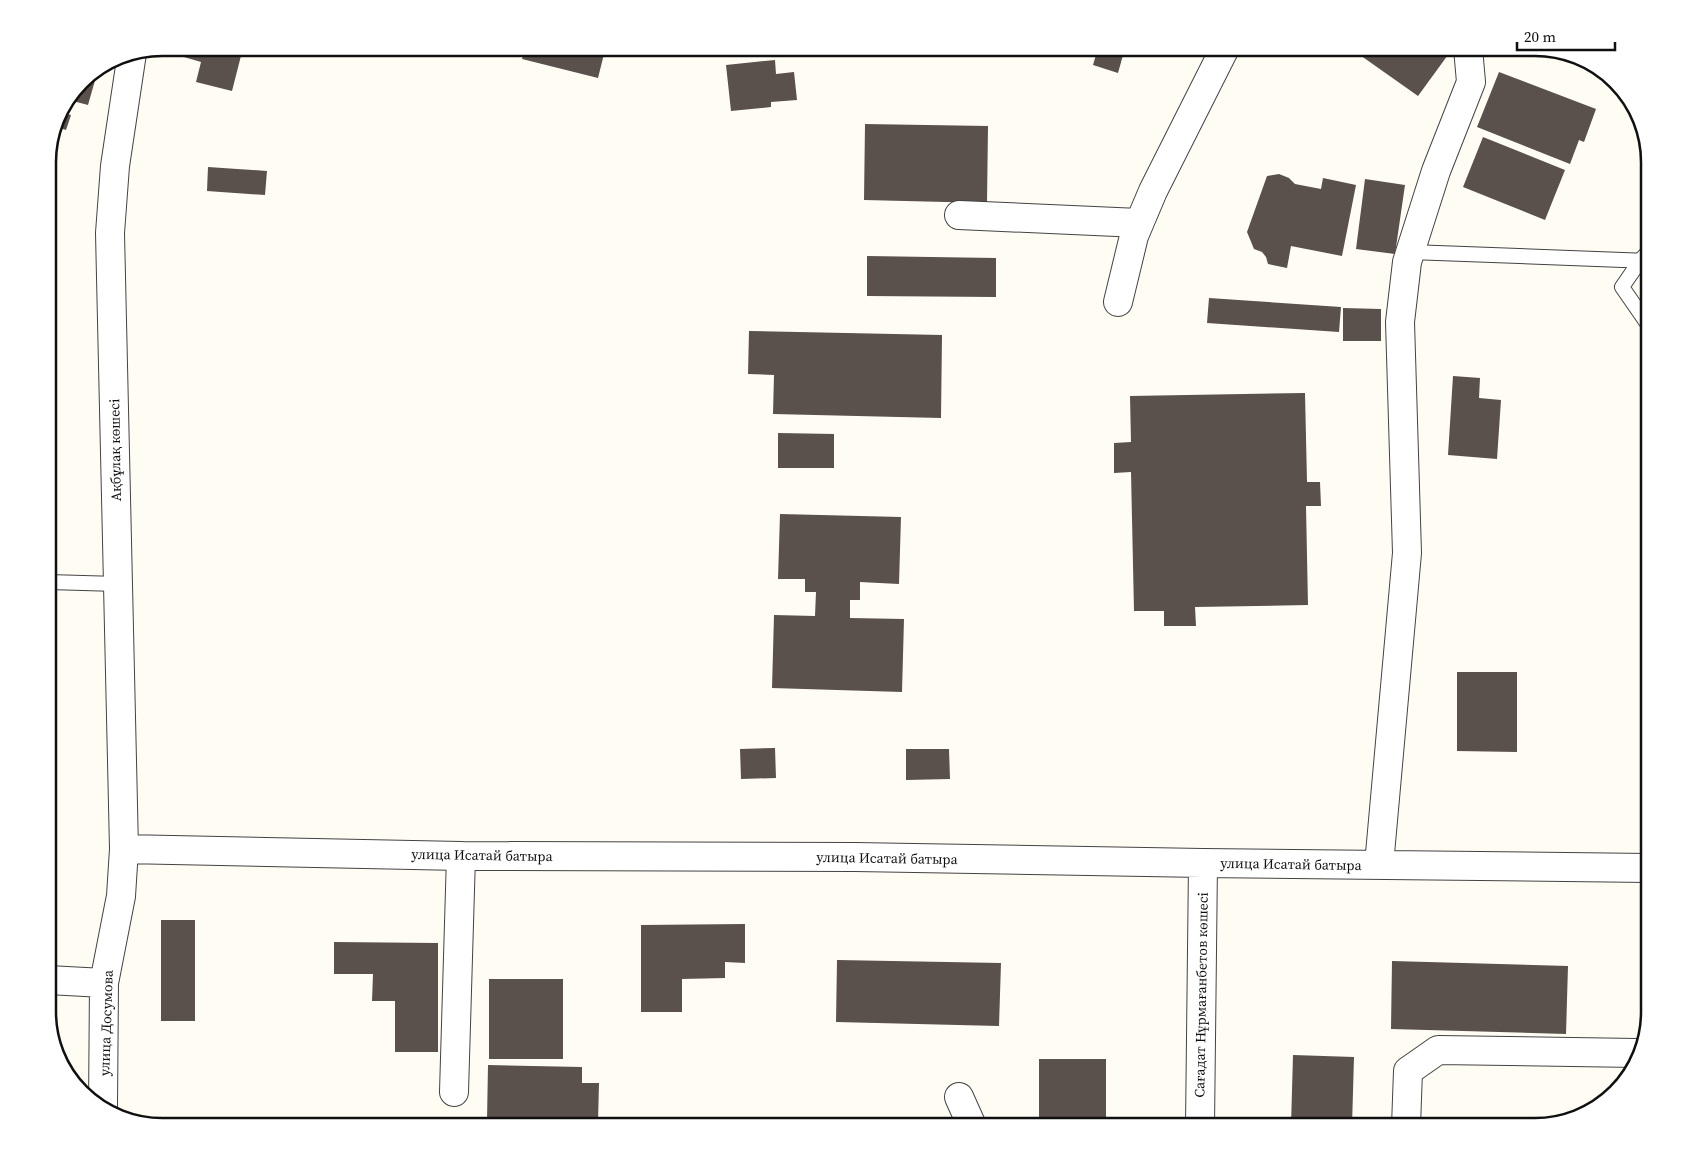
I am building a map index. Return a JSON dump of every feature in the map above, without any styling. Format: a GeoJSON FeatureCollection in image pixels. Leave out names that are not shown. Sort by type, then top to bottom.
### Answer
{"type":"FeatureCollection","features":[{"type":"Feature","properties":{"kind":"street"},"geometry":{"type":"LineString","coordinates":[[1118,302],[1134,236],[1152,191],[1221,56]]}},
{"type":"Feature","properties":{"kind":"street"},"geometry":{"type":"LineString","coordinates":[[1380,865],[1407,554],[1400,322],[1407,262],[1436,171],[1471,82],[1469,56]]}},
{"type":"Feature","properties":{"kind":"street","name":"Ақбұлақ көшесі"},"geometry":{"type":"LineString","coordinates":[[124,849],[110,233],[114,166],[131,61]]}},
{"type":"Feature","properties":{"kind":"street"},"geometry":{"type":"LineString","coordinates":[[959,215],[1139,223]]}},
{"type":"Feature","properties":{"kind":"street","name":"улица Исатай батыра"},"geometry":{"type":"LineString","coordinates":[[124,849],[461,856],[855,857],[1641,868]]}},
{"type":"Feature","properties":{"kind":"street","name":"улица Досумова"},"geometry":{"type":"LineString","coordinates":[[103,1100],[104,983],[121,896],[124,849]]}},
{"type":"Feature","properties":{"kind":"street"},"geometry":{"type":"LineString","coordinates":[[454,1092],[461,856]]}},
{"type":"Feature","properties":{"kind":"street","name":"Сағадат Нұрмағанбетов көшесі"},"geometry":{"type":"LineString","coordinates":[[1200,1118],[1203,863]]}},
{"type":"Feature","properties":{"kind":"street"},"geometry":{"type":"LineString","coordinates":[[56,980],[104,983]]}},
{"type":"Feature","properties":{"kind":"street"},"geometry":{"type":"LineString","coordinates":[[1406,1118],[1408,1071],[1438,1050],[1633,1052]]}},
{"type":"Feature","properties":{"kind":"street"},"geometry":{"type":"LineString","coordinates":[[959,1097],[968,1118]]}},
{"type":"Feature","properties":{"kind":"lane"},"geometry":{"type":"LineString","coordinates":[[1410,252],[1641,258]]}},
{"type":"Feature","properties":{"kind":"lane"},"geometry":{"type":"LineString","coordinates":[[1641,264],[1622,287],[1641,313]]}},
{"type":"Feature","properties":{"kind":"lane"},"geometry":{"type":"LineString","coordinates":[[56,582],[118,584]]}},
{"type":"Feature","properties":{"kind":"building"},"geometry":{"type":"Polygon","coordinates":[[[180,56],[241,56],[232,91],[196,82],[201,62],[180,56]]]}},
{"type":"Feature","properties":{"kind":"building"},"geometry":{"type":"Polygon","coordinates":[[[523,56],[604,56],[598,78],[522,59],[523,56]]]}},
{"type":"Feature","properties":{"kind":"building"},"geometry":{"type":"Polygon","coordinates":[[[1096,56],[1123,56],[1118,73],[1093,65],[1096,56]]]}},
{"type":"Feature","properties":{"kind":"building"},"geometry":{"type":"Polygon","coordinates":[[[1361,56],[1447,56],[1418,96],[1361,56]]]}},
{"type":"Feature","properties":{"kind":"building"},"geometry":{"type":"Polygon","coordinates":[[[775,60],[776,74],[794,72],[797,100],[771,102],[771,107],[731,111],[726,65],[775,60]]]}},
{"type":"Feature","properties":{"kind":"building"},"geometry":{"type":"Polygon","coordinates":[[[1499,72],[1596,109],[1584,142],[1579,140],[1570,164],[1477,127],[1499,72]]]}},
{"type":"Feature","properties":{"kind":"building"},"geometry":{"type":"Polygon","coordinates":[[[95,80],[88,105],[75,102],[95,80]]]}},
{"type":"Feature","properties":{"kind":"building"},"geometry":{"type":"Polygon","coordinates":[[[68,114],[71,115],[66,130],[62,129],[68,114]]]}},
{"type":"Feature","properties":{"kind":"building"},"geometry":{"type":"Polygon","coordinates":[[[865,124],[988,126],[987,203],[864,200],[865,124]]]}},
{"type":"Feature","properties":{"kind":"building"},"geometry":{"type":"Polygon","coordinates":[[[1483,137],[1565,170],[1545,220],[1463,187],[1483,137]]]}},
{"type":"Feature","properties":{"kind":"building"},"geometry":{"type":"Polygon","coordinates":[[[208,167],[267,171],[265,195],[207,191],[208,167]]]}},
{"type":"Feature","properties":{"kind":"building"},"geometry":{"type":"Polygon","coordinates":[[[1279,174],[1289,178],[1295,184],[1321,189],[1323,178],[1356,185],[1342,256],[1291,246],[1287,268],[1268,264],[1262,252],[1254,249],[1247,232],[1267,176],[1279,174]]]}},
{"type":"Feature","properties":{"kind":"building"},"geometry":{"type":"Polygon","coordinates":[[[1365,179],[1405,185],[1395,254],[1356,249],[1365,179]]]}},
{"type":"Feature","properties":{"kind":"building"},"geometry":{"type":"Polygon","coordinates":[[[867,256],[996,258],[996,297],[867,296],[867,256]]]}},
{"type":"Feature","properties":{"kind":"building"},"geometry":{"type":"Polygon","coordinates":[[[1209,298],[1341,307],[1339,332],[1207,323],[1209,298]]]}},
{"type":"Feature","properties":{"kind":"building"},"geometry":{"type":"Polygon","coordinates":[[[1343,308],[1381,309],[1381,341],[1343,341],[1343,308]]]}},
{"type":"Feature","properties":{"kind":"building"},"geometry":{"type":"Polygon","coordinates":[[[749,331],[942,335],[941,418],[773,414],[774,375],[748,374],[749,331]]]}},
{"type":"Feature","properties":{"kind":"building"},"geometry":{"type":"Polygon","coordinates":[[[1453,376],[1480,378],[1479,398],[1501,400],[1497,459],[1448,455],[1453,376]]]}},
{"type":"Feature","properties":{"kind":"building"},"geometry":{"type":"Polygon","coordinates":[[[1305,393],[1307,482],[1320,482],[1321,506],[1306,506],[1308,605],[1195,607],[1196,626],[1164,626],[1164,611],[1134,611],[1131,472],[1114,473],[1114,443],[1131,442],[1130,396],[1305,393]]]}},
{"type":"Feature","properties":{"kind":"building"},"geometry":{"type":"Polygon","coordinates":[[[778,433],[834,434],[834,468],[778,468],[778,433]]]}},
{"type":"Feature","properties":{"kind":"building"},"geometry":{"type":"Polygon","coordinates":[[[780,514],[901,517],[899,584],[860,582],[860,600],[850,600],[850,618],[904,619],[902,692],[772,688],[774,615],[815,616],[816,592],[805,592],[805,579],[778,579],[780,514]]]}},
{"type":"Feature","properties":{"kind":"building"},"geometry":{"type":"Polygon","coordinates":[[[1457,672],[1517,672],[1517,752],[1457,751],[1457,672]]]}},
{"type":"Feature","properties":{"kind":"building"},"geometry":{"type":"Polygon","coordinates":[[[775,748],[776,778],[741,779],[740,749],[775,748]]]}},
{"type":"Feature","properties":{"kind":"building"},"geometry":{"type":"Polygon","coordinates":[[[906,749],[949,749],[950,779],[906,780],[906,749]]]}},
{"type":"Feature","properties":{"kind":"building"},"geometry":{"type":"Polygon","coordinates":[[[161,920],[195,920],[195,1021],[161,1021],[161,920]]]}},
{"type":"Feature","properties":{"kind":"building"},"geometry":{"type":"Polygon","coordinates":[[[745,924],[745,963],[725,962],[725,978],[682,979],[682,1012],[641,1012],[641,925],[745,924]]]}},
{"type":"Feature","properties":{"kind":"building"},"geometry":{"type":"Polygon","coordinates":[[[334,942],[438,943],[438,1052],[395,1052],[395,1001],[372,1001],[373,974],[334,974],[334,942]]]}},
{"type":"Feature","properties":{"kind":"building"},"geometry":{"type":"Polygon","coordinates":[[[837,960],[1001,963],[999,1026],[836,1022],[837,960]]]}},
{"type":"Feature","properties":{"kind":"building"},"geometry":{"type":"Polygon","coordinates":[[[1392,961],[1568,966],[1566,1034],[1391,1029],[1392,961]]]}},
{"type":"Feature","properties":{"kind":"building"},"geometry":{"type":"Polygon","coordinates":[[[489,979],[563,979],[563,1059],[489,1059],[489,979]]]}},
{"type":"Feature","properties":{"kind":"building"},"geometry":{"type":"Polygon","coordinates":[[[1293,1055],[1354,1057],[1352,1118],[1291,1118],[1293,1055]]]}},
{"type":"Feature","properties":{"kind":"building"},"geometry":{"type":"Polygon","coordinates":[[[1039,1059],[1106,1059],[1106,1118],[1039,1118],[1039,1059]]]}},
{"type":"Feature","properties":{"kind":"building"},"geometry":{"type":"Polygon","coordinates":[[[488,1065],[582,1067],[582,1083],[599,1083],[598,1118],[487,1118],[488,1065]]]}}]}
